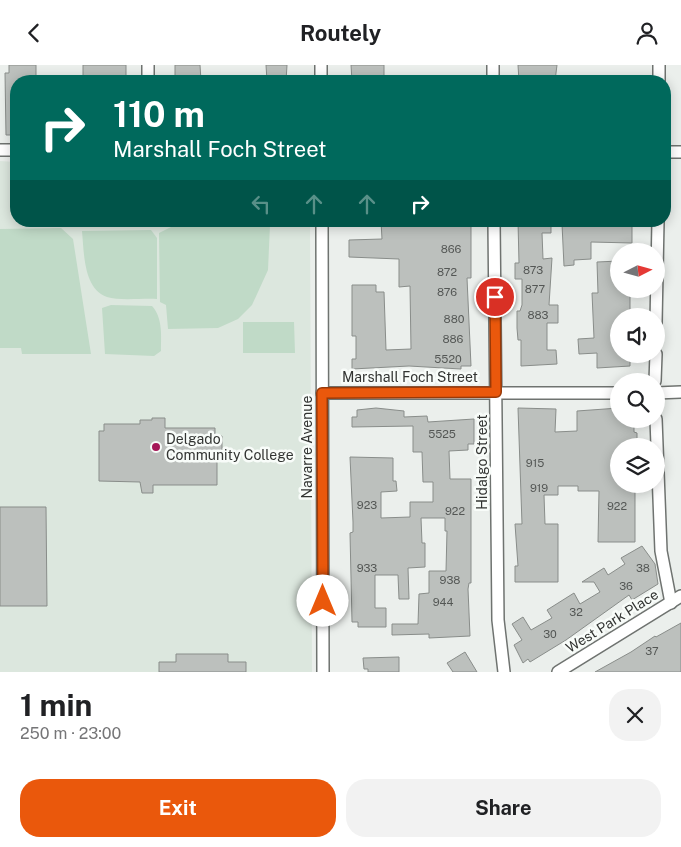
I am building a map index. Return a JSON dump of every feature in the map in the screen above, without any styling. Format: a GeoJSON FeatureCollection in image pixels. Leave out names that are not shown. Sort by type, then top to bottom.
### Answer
{"type":"FeatureCollection","features":[{"type":"Feature","properties":{"kind":"street","name":"Navarre Avenue"},"geometry":{"type":"LineString","coordinates":[[322,227],[323,672]]}},
{"type":"Feature","properties":{"kind":"street","name":"Hidalgo Street"},"geometry":{"type":"LineString","coordinates":[[494,227],[498,620],[504,672]]}},
{"type":"Feature","properties":{"kind":"street"},"geometry":{"type":"LineString","coordinates":[[656,308],[658,227]]}},
{"type":"Feature","properties":{"kind":"street"},"geometry":{"type":"LineString","coordinates":[[665,393],[681,392]]}},
{"type":"Feature","properties":{"kind":"street","name":"Marshall Foch Street"},"geometry":{"type":"LineString","coordinates":[[322,393],[610,393]]}},
{"type":"Feature","properties":{"kind":"street"},"geometry":{"type":"LineString","coordinates":[[656,428],[661,551],[676,599]]}},
{"type":"Feature","properties":{"kind":"street","name":"West Park Place"},"geometry":{"type":"LineString","coordinates":[[558,672],[676,599]]}},
{"type":"Feature","properties":{"kind":"shaded area","name":"Delgado Community College"},"geometry":{"type":"Polygon","coordinates":[[[0,161],[10,162],[10,227],[310,227],[312,672],[0,672],[0,161]]]}},
{"type":"Feature","properties":{"kind":"green space"},"geometry":{"type":"Polygon","coordinates":[[[171,227],[270,227],[268,270],[252,305],[238,319],[218,328],[168,329],[166,305],[160,302],[159,233],[171,227]]]}},
{"type":"Feature","properties":{"kind":"green space"},"geometry":{"type":"Polygon","coordinates":[[[61,228],[73,239],[91,354],[22,354],[21,348],[0,348],[0,229],[61,228]]]}},
{"type":"Feature","properties":{"kind":"green space"},"geometry":{"type":"Polygon","coordinates":[[[151,230],[157,238],[157,299],[118,299],[99,293],[93,286],[86,268],[82,231],[151,230]]]}},
{"type":"Feature","properties":{"kind":"green space"},"geometry":{"type":"Polygon","coordinates":[[[111,305],[152,306],[160,322],[161,351],[154,356],[105,354],[102,308],[111,305]]]}},
{"type":"Feature","properties":{"kind":"green space"},"geometry":{"type":"Polygon","coordinates":[[[243,322],[294,322],[295,353],[243,353],[243,322]]]}},
{"type":"Feature","properties":{"kind":"building"},"geometry":{"type":"Polygon","coordinates":[[[9,65],[36,65],[36,75],[10,75],[10,135],[6,135],[5,73],[9,73],[9,65]]]}},
{"type":"Feature","properties":{"kind":"building"},"geometry":{"type":"Polygon","coordinates":[[[83,65],[126,65],[126,75],[83,75],[83,65]]]}},
{"type":"Feature","properties":{"kind":"building"},"geometry":{"type":"Polygon","coordinates":[[[175,65],[200,65],[201,75],[175,75],[175,65]]]}},
{"type":"Feature","properties":{"kind":"building"},"geometry":{"type":"Polygon","coordinates":[[[266,65],[287,65],[286,75],[267,75],[266,65]]]}},
{"type":"Feature","properties":{"kind":"building"},"geometry":{"type":"Polygon","coordinates":[[[351,65],[384,65],[384,75],[352,75],[351,65]]]}},
{"type":"Feature","properties":{"kind":"building"},"geometry":{"type":"Polygon","coordinates":[[[518,65],[557,65],[556,75],[519,75],[518,65]]]}},
{"type":"Feature","properties":{"kind":"building"},"geometry":{"type":"Polygon","coordinates":[[[381,227],[471,227],[471,278],[467,278],[471,366],[461,366],[461,369],[409,366],[352,369],[352,359],[356,359],[356,336],[352,336],[352,285],[376,285],[376,292],[384,292],[386,350],[411,349],[410,286],[399,287],[399,259],[349,257],[349,240],[382,239],[381,227]]]}},
{"type":"Feature","properties":{"kind":"building"},"geometry":{"type":"Polygon","coordinates":[[[518,227],[551,227],[551,233],[542,233],[543,259],[552,258],[549,305],[558,305],[558,323],[547,323],[547,350],[556,350],[557,364],[521,366],[521,340],[518,340],[517,311],[520,311],[522,305],[522,279],[515,279],[515,263],[519,263],[518,227]]]}},
{"type":"Feature","properties":{"kind":"building"},"geometry":{"type":"Polygon","coordinates":[[[562,227],[632,227],[632,243],[591,242],[591,259],[574,260],[574,265],[564,266],[562,227]]]}},
{"type":"Feature","properties":{"kind":"building"},"geometry":{"type":"Polygon","coordinates":[[[610,261],[610,298],[630,298],[630,308],[610,308],[610,363],[630,363],[630,366],[597,368],[597,353],[579,354],[578,339],[594,338],[592,293],[598,293],[597,262],[610,261]]]}},
{"type":"Feature","properties":{"kind":"building"},"geometry":{"type":"Polygon","coordinates":[[[376,408],[404,411],[404,417],[427,416],[428,422],[474,419],[474,444],[468,444],[468,450],[449,451],[450,479],[471,479],[471,583],[469,583],[468,589],[470,636],[429,638],[429,634],[392,635],[392,624],[418,624],[419,594],[429,593],[429,571],[446,571],[447,531],[445,531],[445,518],[421,518],[422,543],[425,543],[425,567],[408,568],[409,599],[399,599],[398,575],[375,575],[375,608],[386,608],[386,627],[358,627],[358,622],[352,622],[350,533],[353,532],[353,522],[350,457],[393,458],[393,481],[396,481],[397,491],[381,492],[381,518],[410,517],[410,502],[433,502],[433,482],[423,482],[422,452],[413,452],[413,426],[352,427],[352,417],[357,417],[357,410],[376,408]]]}},
{"type":"Feature","properties":{"kind":"building"},"geometry":{"type":"Polygon","coordinates":[[[518,408],[556,409],[555,432],[577,431],[577,411],[610,409],[610,428],[634,428],[637,438],[610,438],[610,493],[635,493],[635,542],[598,542],[599,491],[578,491],[578,486],[558,486],[558,495],[544,495],[545,524],[558,524],[558,582],[515,582],[515,566],[518,566],[515,524],[522,524],[518,408]]]}},
{"type":"Feature","properties":{"kind":"building"},"geometry":{"type":"Polygon","coordinates":[[[152,418],[165,418],[165,428],[215,428],[215,436],[222,436],[222,451],[217,451],[217,485],[153,485],[153,493],[142,493],[140,482],[99,481],[99,431],[104,431],[104,424],[140,424],[140,420],[152,420],[152,418]]]}},
{"type":"Feature","properties":{"kind":"building"},"geometry":{"type":"Polygon","coordinates":[[[0,507],[46,507],[47,606],[0,606],[0,507]]]}},
{"type":"Feature","properties":{"kind":"building"},"geometry":{"type":"Polygon","coordinates":[[[642,546],[655,564],[658,584],[632,600],[629,595],[566,640],[530,662],[528,659],[523,663],[514,645],[522,640],[512,624],[523,617],[531,630],[552,618],[547,610],[574,593],[580,604],[600,592],[594,582],[582,582],[604,568],[608,575],[625,564],[621,558],[642,546]]]}},
{"type":"Feature","properties":{"kind":"building"},"geometry":{"type":"Polygon","coordinates":[[[681,623],[681,672],[595,672],[655,636],[681,623]]]}},
{"type":"Feature","properties":{"kind":"building"},"geometry":{"type":"Polygon","coordinates":[[[465,652],[477,672],[453,672],[447,663],[465,652]]]}},
{"type":"Feature","properties":{"kind":"building"},"geometry":{"type":"Polygon","coordinates":[[[176,654],[228,654],[228,662],[246,662],[246,672],[159,672],[159,662],[176,662],[176,654]]]}},
{"type":"Feature","properties":{"kind":"building"},"geometry":{"type":"Polygon","coordinates":[[[399,657],[399,672],[368,672],[368,669],[364,669],[363,658],[399,657]]]}},
{"type":"Feature","properties":{"kind":"place","name":"Delgado Community College"},"geometry":{"type":"Point","coordinates":[156,447]}},
{"type":"Feature","properties":{"kind":"route"},"geometry":{"type":"LineString","coordinates":[[323,601],[322,393],[496,392],[495,297]]}}]}
